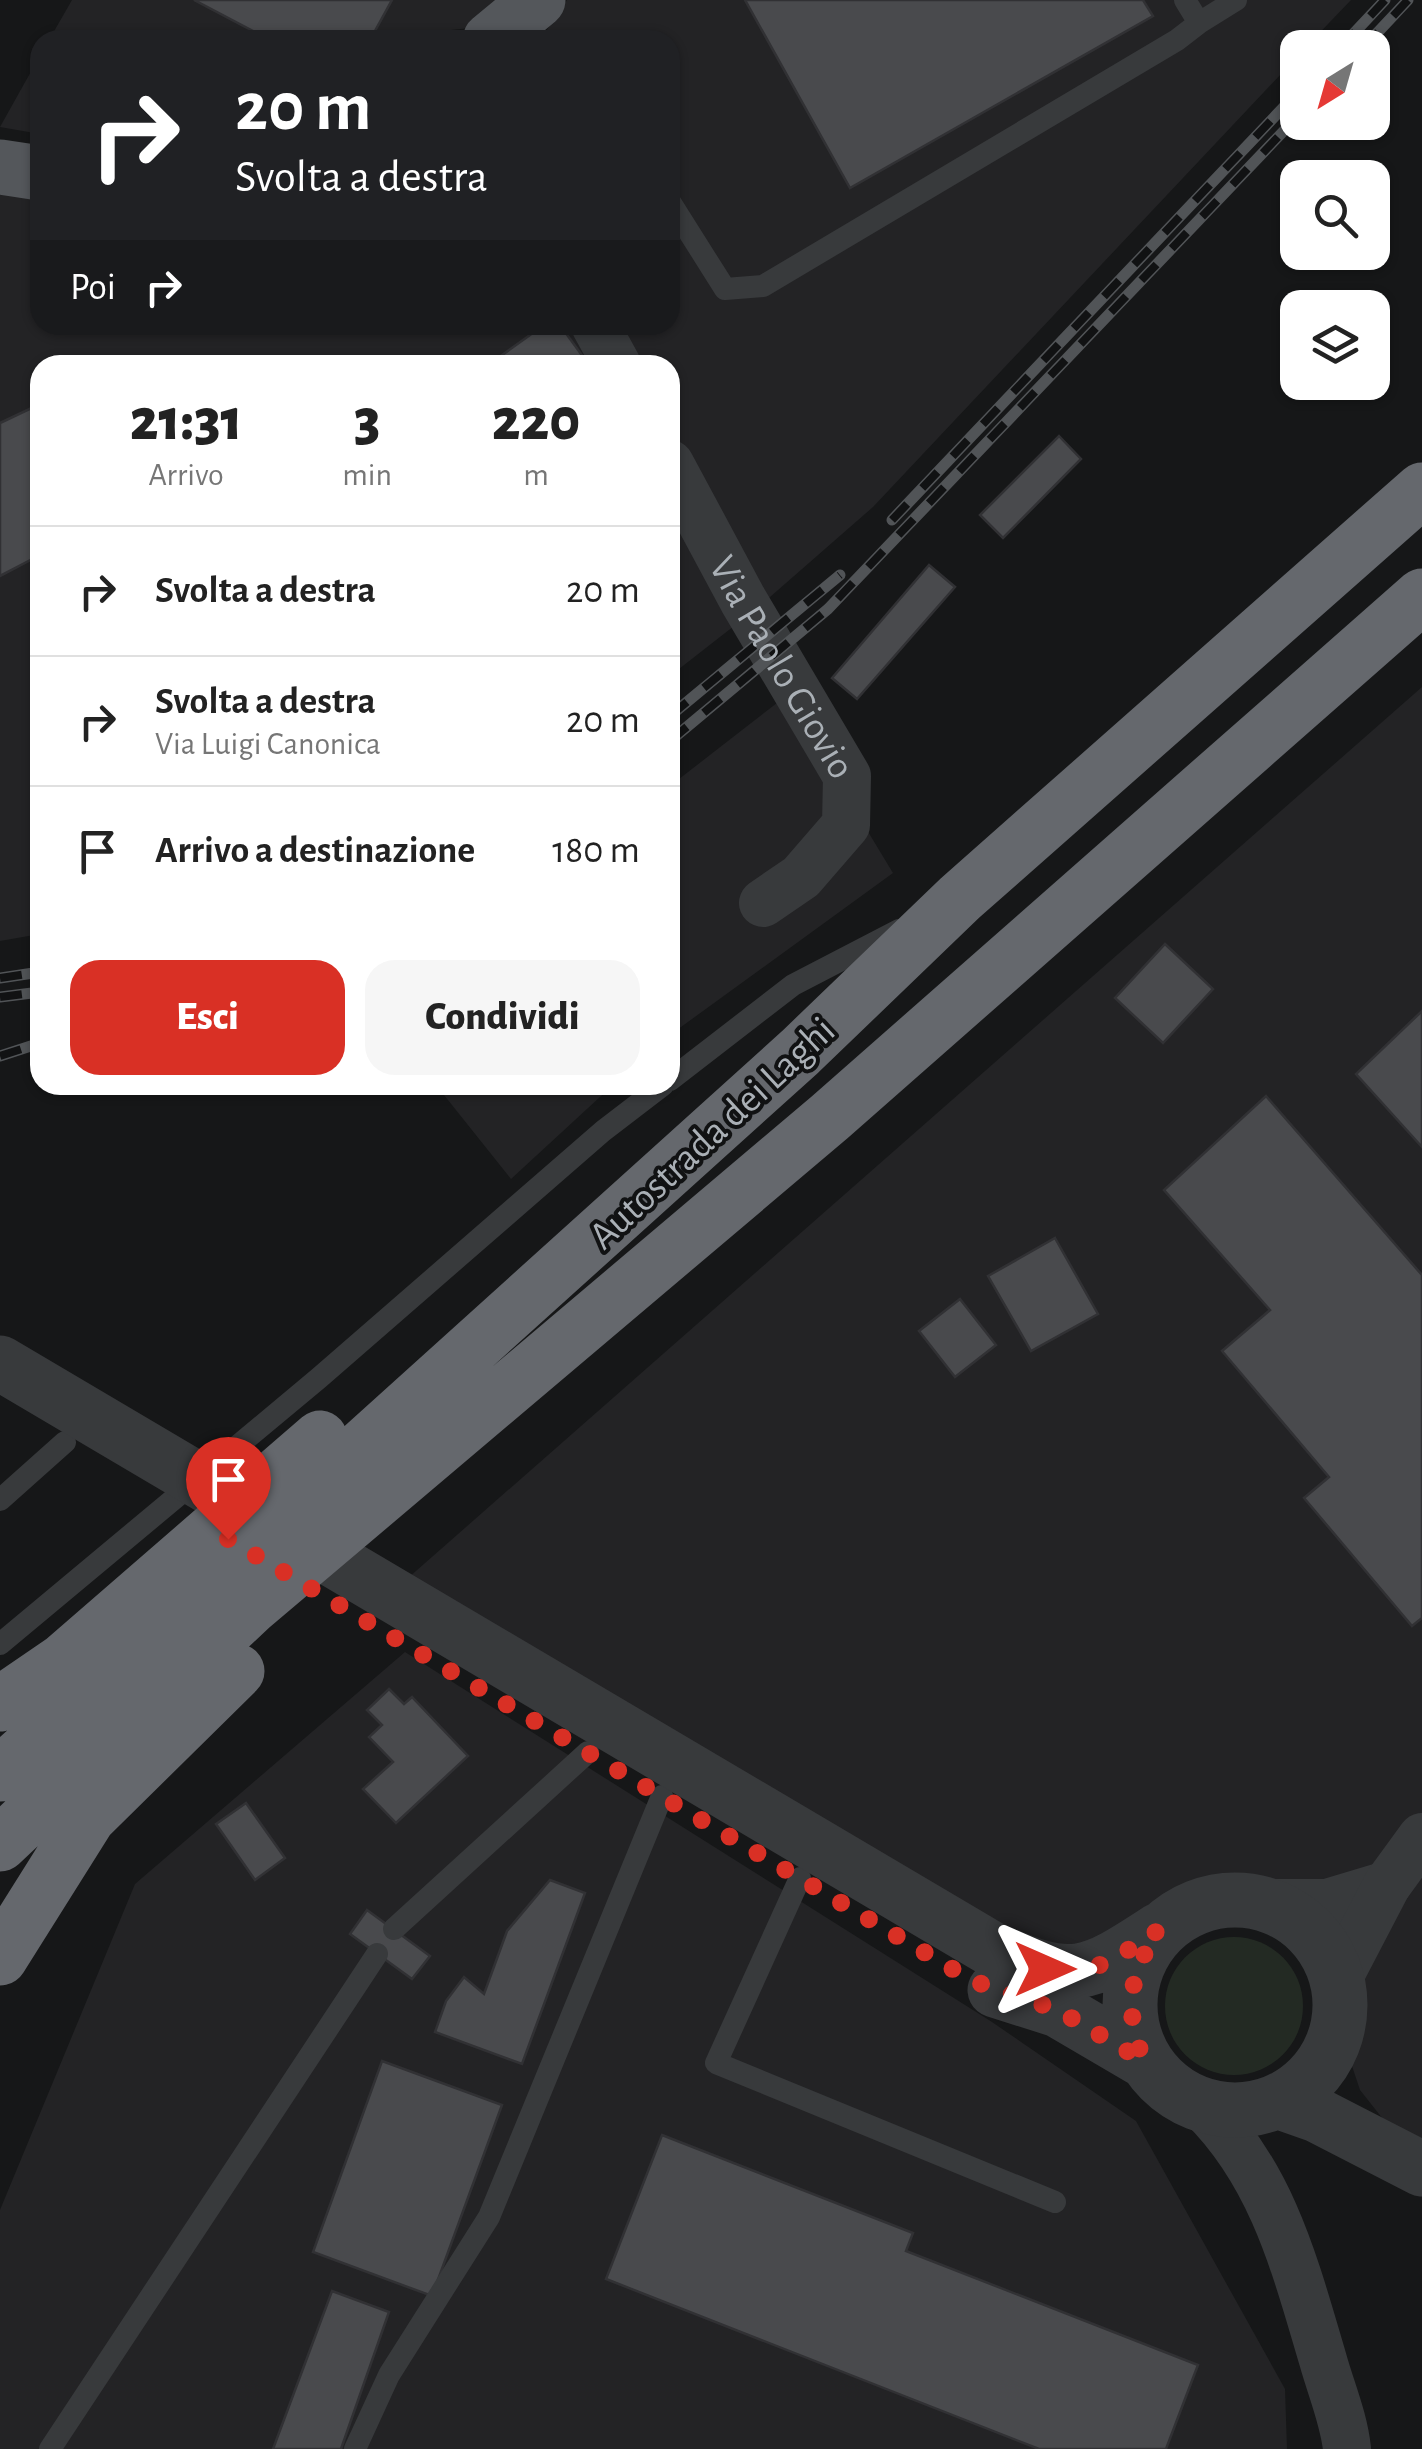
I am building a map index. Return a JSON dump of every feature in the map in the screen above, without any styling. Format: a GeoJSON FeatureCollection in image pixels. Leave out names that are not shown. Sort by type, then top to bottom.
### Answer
{"type":"FeatureCollection","features":[{"type":"Feature","properties":{"kind":"highway","name":"Autostrada dei Laghi"},"geometry":{"type":"LineString","coordinates":[[0,1774],[375,1441],[800,1052],[960,898],[1422,490]]}},
{"type":"Feature","properties":{"kind":"highway","name":"Autostrada dei Laghi"},"geometry":{"type":"LineString","coordinates":[[375,1441],[760,1203],[830,1117],[1422,596]]}},
{"type":"Feature","properties":{"kind":"highway"},"geometry":{"type":"LineString","coordinates":[[0,1704],[62,1661],[212,1583],[375,1441]]}},
{"type":"Feature","properties":{"kind":"highway","name":"Autostrada dei Laghi"},"geometry":{"type":"LineString","coordinates":[[0,1844],[212,1583]]}},
{"type":"Feature","properties":{"kind":"highway"},"geometry":{"type":"LineString","coordinates":[[0,1958],[88,1818],[212,1583]]}},
{"type":"Feature","properties":{"kind":"main road"},"geometry":{"type":"LineString","coordinates":[[500,30],[538,0]]}},
{"type":"Feature","properties":{"kind":"main road"},"geometry":{"type":"LineString","coordinates":[[533,30],[554,0]]}},
{"type":"Feature","properties":{"kind":"main road"},"geometry":{"type":"LineString","coordinates":[[0,144],[30,148]]}},
{"type":"Feature","properties":{"kind":"main road"},"geometry":{"type":"LineString","coordinates":[[0,167],[30,172]]}},
{"type":"Feature","properties":{"kind":"street","name":"Via Paolo Giovio"},"geometry":{"type":"LineString","coordinates":[[680,483],[743,600],[847,776],[846,825],[802,877],[764,903]]}},
{"type":"Feature","properties":{"kind":"street"},"geometry":{"type":"LineString","coordinates":[[0,1363],[990,1948],[1066,1975],[1092,1970],[1190,1909],[1225,1900],[1327,1903],[1387,1885]]}},
{"type":"Feature","properties":{"kind":"street"},"geometry":{"type":"LineString","coordinates":[[0,1408],[65,1442],[973,1981],[1058,2010],[1144,2061],[1169,2089],[1202,2106],[1237,2140],[1268,2196],[1302,2290],[1347,2449]]}},
{"type":"Feature","properties":{"kind":"street"},"geometry":{"type":"LineString","coordinates":[[1338,1979],[1387,1885],[1422,1837]]}},
{"type":"Feature","properties":{"kind":"street"},"geometry":{"type":"LineString","coordinates":[[1202,2106],[1244,2111],[1278,2102],[1310,2081],[1331,2050],[1341,2014],[1338,1979],[1322,1946],[1296,1919],[1264,1903]]}},
{"type":"Feature","properties":{"kind":"street"},"geometry":{"type":"LineString","coordinates":[[1144,2061],[1131,2027],[1130,1990],[1138,1960],[1159,1930]]}},
{"type":"Feature","properties":{"kind":"street"},"geometry":{"type":"LineString","coordinates":[[1331,2050],[1348,2098],[1408,2161]]}},
{"type":"Feature","properties":{"kind":"street"},"geometry":{"type":"LineString","coordinates":[[1278,2102],[1318,2115],[1408,2161]]}},
{"type":"Feature","properties":{"kind":"street"},"geometry":{"type":"LineString","coordinates":[[1268,2196],[1270,2135],[1278,2102]]}},
{"type":"Feature","properties":{"kind":"lane"},"geometry":{"type":"LineString","coordinates":[[1185,0],[1199,23]]}},
{"type":"Feature","properties":{"kind":"lane"},"geometry":{"type":"LineString","coordinates":[[680,218],[725,288],[764,286],[1056,116],[1236,0]]}},
{"type":"Feature","properties":{"kind":"lane"},"geometry":{"type":"LineString","coordinates":[[680,1072],[794,986],[960,898]]}},
{"type":"Feature","properties":{"kind":"lane"},"geometry":{"type":"LineString","coordinates":[[375,1441],[603,1132],[650,1095]]}},
{"type":"Feature","properties":{"kind":"lane"},"geometry":{"type":"LineString","coordinates":[[0,1500],[65,1442]]}},
{"type":"Feature","properties":{"kind":"lane"},"geometry":{"type":"LineString","coordinates":[[0,1644],[212,1583]]}},
{"type":"Feature","properties":{"kind":"lane"},"geometry":{"type":"LineString","coordinates":[[394,1930],[588,1752]]}},
{"type":"Feature","properties":{"kind":"lane"},"geometry":{"type":"LineString","coordinates":[[355,2449],[389,2375],[489,2218],[662,1796]]}},
{"type":"Feature","properties":{"kind":"lane"},"geometry":{"type":"LineString","coordinates":[[800,1878],[716,2064],[1055,2202]]}},
{"type":"Feature","properties":{"kind":"lane"},"geometry":{"type":"LineString","coordinates":[[50,2449],[378,1954]]}},
{"type":"Feature","properties":{"kind":"shaded area"},"geometry":{"type":"Polygon","coordinates":[[[72,0],[525,0],[470,28],[451,30],[55,30],[72,0]]]}},
{"type":"Feature","properties":{"kind":"shaded area"},"geometry":{"type":"Polygon","coordinates":[[[567,0],[1351,0],[1322,30],[1280,30],[1280,75],[873,507],[762,604],[680,450],[680,355],[630,355],[618,335],[680,335],[680,30],[547,30],[567,0]]]}},
{"type":"Feature","properties":{"kind":"shaded area"},"geometry":{"type":"Polygon","coordinates":[[[30,74],[30,132],[0,127],[30,74]]]}},
{"type":"Feature","properties":{"kind":"shaded area"},"geometry":{"type":"Polygon","coordinates":[[[0,175],[30,180],[30,335],[592,335],[603,355],[30,355],[30,936],[0,941],[0,175]]]}},
{"type":"Feature","properties":{"kind":"shaded area"},"geometry":{"type":"Polygon","coordinates":[[[680,501],[743,619],[680,668],[680,501]]]}},
{"type":"Feature","properties":{"kind":"shaded area"},"geometry":{"type":"Polygon","coordinates":[[[1422,687],[1422,2159],[1409,2152],[1360,2090],[1348,2054],[1357,2002],[1339,1946],[1307,1913],[1251,1888],[1208,1889],[1168,1906],[1127,1936],[1046,1955],[408,1578],[1422,687]]]}},
{"type":"Feature","properties":{"kind":"shaded area"},"geometry":{"type":"Polygon","coordinates":[[[786,696],[893,873],[680,1028],[680,778],[786,696]]]}},
{"type":"Feature","properties":{"kind":"shaded area"},"geometry":{"type":"Polygon","coordinates":[[[444,1095],[602,1095],[511,1179],[444,1095]]]}},
{"type":"Feature","properties":{"kind":"shaded area"},"geometry":{"type":"Polygon","coordinates":[[[405,1652],[992,2022],[1136,2121],[1285,2389],[1287,2449],[0,2449],[0,2210],[135,1884],[405,1652]]]}},
{"type":"Feature","properties":{"kind":"shaded area"},"geometry":{"type":"Polygon","coordinates":[[[1234,1937],[1261,1942],[1283,1957],[1298,1979],[1303,2006],[1298,2033],[1283,2055],[1261,2070],[1234,2075],[1207,2070],[1185,2055],[1170,2033],[1165,2006],[1170,1979],[1185,1957],[1207,1942],[1234,1937]]]}},
{"type":"Feature","properties":{"kind":"building"},"geometry":{"type":"Polygon","coordinates":[[[194,0],[392,0],[376,30],[251,30],[194,0]]]}},
{"type":"Feature","properties":{"kind":"building"},"geometry":{"type":"Polygon","coordinates":[[[745,0],[1143,0],[1153,16],[850,188],[745,0]]]}},
{"type":"Feature","properties":{"kind":"building"},"geometry":{"type":"Polygon","coordinates":[[[530,335],[567,335],[582,355],[502,355],[530,335]]]}},
{"type":"Feature","properties":{"kind":"building"},"geometry":{"type":"Polygon","coordinates":[[[30,409],[30,560],[0,576],[0,423],[30,409]]]}},
{"type":"Feature","properties":{"kind":"building"},"geometry":{"type":"Polygon","coordinates":[[[1059,436],[1081,459],[1003,538],[980,515],[1059,436]]]}},
{"type":"Feature","properties":{"kind":"building"},"geometry":{"type":"Polygon","coordinates":[[[929,565],[955,587],[857,699],[832,678],[929,565]]]}},
{"type":"Feature","properties":{"kind":"building"},"geometry":{"type":"Polygon","coordinates":[[[1165,944],[1213,989],[1163,1043],[1115,998],[1165,944]]]}},
{"type":"Feature","properties":{"kind":"building"},"geometry":{"type":"Polygon","coordinates":[[[1422,1011],[1422,1147],[1356,1074],[1422,1011]]]}},
{"type":"Feature","properties":{"kind":"building"},"geometry":{"type":"Polygon","coordinates":[[[1266,1096],[1422,1275],[1422,1618],[1412,1626],[1304,1498],[1329,1477],[1222,1351],[1270,1310],[1164,1190],[1266,1096]]]}},
{"type":"Feature","properties":{"kind":"building"},"geometry":{"type":"Polygon","coordinates":[[[1055,1238],[1098,1314],[1031,1351],[988,1276],[1055,1238]]]}},
{"type":"Feature","properties":{"kind":"building"},"geometry":{"type":"Polygon","coordinates":[[[960,1299],[996,1345],[955,1377],[919,1331],[960,1299]]]}},
{"type":"Feature","properties":{"kind":"building"},"geometry":{"type":"Polygon","coordinates":[[[389,1689],[404,1704],[412,1697],[468,1756],[396,1823],[363,1789],[393,1762],[369,1737],[382,1725],[367,1710],[389,1689]]]}},
{"type":"Feature","properties":{"kind":"building"},"geometry":{"type":"Polygon","coordinates":[[[246,1803],[285,1858],[255,1880],[216,1824],[246,1803]]]}},
{"type":"Feature","properties":{"kind":"building"},"geometry":{"type":"Polygon","coordinates":[[[550,1880],[585,1893],[522,2064],[435,2032],[446,2001],[464,1977],[484,1994],[507,1931],[550,1880]]]}},
{"type":"Feature","properties":{"kind":"building"},"geometry":{"type":"Polygon","coordinates":[[[367,1910],[430,1956],[412,1979],[350,1934],[367,1910]]]}},
{"type":"Feature","properties":{"kind":"building"},"geometry":{"type":"Polygon","coordinates":[[[382,2061],[502,2105],[432,2296],[313,2252],[382,2061]]]}},
{"type":"Feature","properties":{"kind":"building"},"geometry":{"type":"Polygon","coordinates":[[[662,2135],[913,2233],[906,2251],[1198,2365],[1166,2449],[1039,2449],[606,2279],[662,2135]]]}},
{"type":"Feature","properties":{"kind":"building"},"geometry":{"type":"Polygon","coordinates":[[[332,2291],[389,2312],[341,2449],[273,2449],[332,2291]]]}},
{"type":"Feature","properties":{"kind":"railway"},"geometry":{"type":"LineString","coordinates":[[1357,30],[1385,0]]}},
{"type":"Feature","properties":{"kind":"railway"},"geometry":{"type":"LineString","coordinates":[[1380,30],[1408,0]]}},
{"type":"Feature","properties":{"kind":"railway"},"geometry":{"type":"LineString","coordinates":[[892,520],[1280,111]]}},
{"type":"Feature","properties":{"kind":"railway"},"geometry":{"type":"LineString","coordinates":[[680,733],[828,609],[1280,135]]}},
{"type":"Feature","properties":{"kind":"railway"},"geometry":{"type":"LineString","coordinates":[[680,708],[840,575]]}},
{"type":"Feature","properties":{"kind":"railway"},"geometry":{"type":"LineString","coordinates":[[0,978],[30,974]]}},
{"type":"Feature","properties":{"kind":"railway"},"geometry":{"type":"LineString","coordinates":[[0,997],[30,993]]}},
{"type":"Feature","properties":{"kind":"railway"},"geometry":{"type":"LineString","coordinates":[[0,1056],[30,1046]]}},
{"type":"Feature","properties":{"kind":"route"},"geometry":{"type":"LineString","coordinates":[[228,1539],[973,1981],[1058,2010],[1144,2061],[1131,2027],[1130,1990],[1138,1960],[1159,1930],[1092,1970],[1066,1975],[1045,1969]]}}]}
